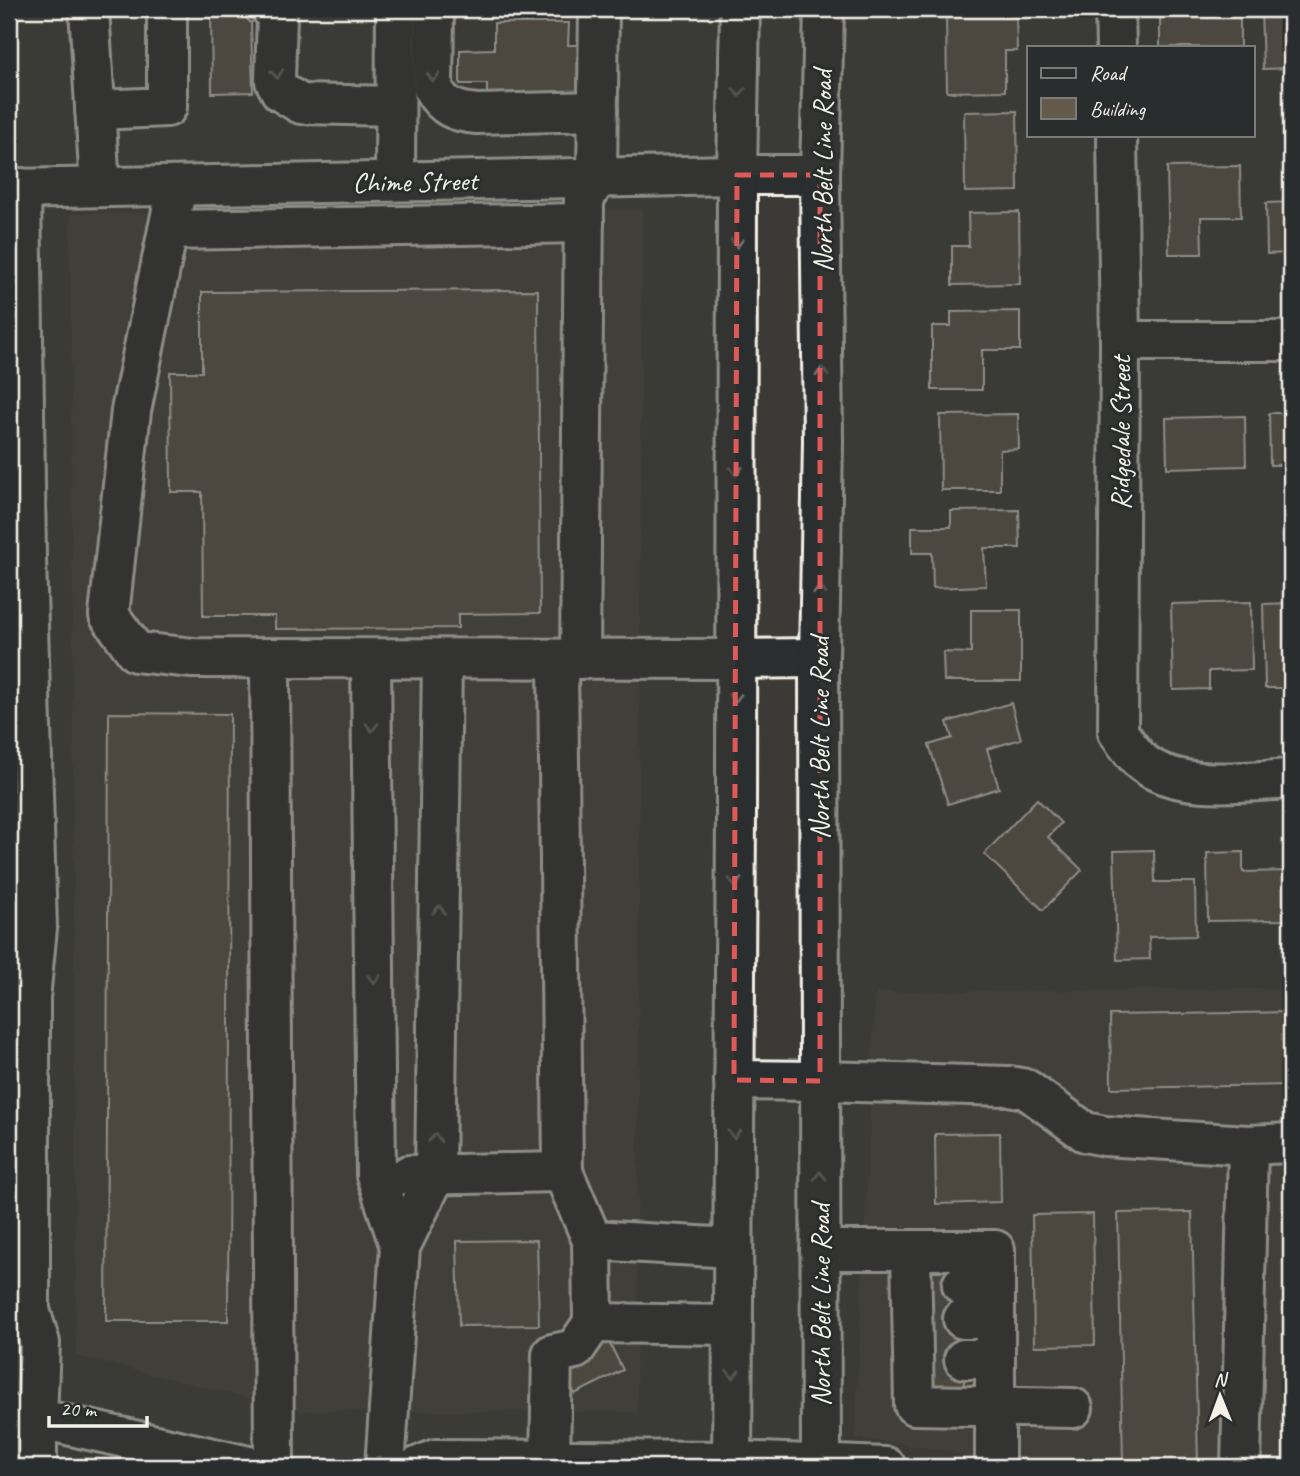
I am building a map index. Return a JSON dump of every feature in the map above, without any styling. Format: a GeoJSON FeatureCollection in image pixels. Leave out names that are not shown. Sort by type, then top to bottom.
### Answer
{"type":"FeatureCollection","features":[{"type":"Feature","properties":{"kind":"main road"},"geometry":{"type":"LineString","coordinates":[[89,9],[100,187]]}},
{"type":"Feature","properties":{"kind":"main road"},"geometry":{"type":"LineString","coordinates":[[95,110],[167,107],[167,9]]}},
{"type":"Feature","properties":{"kind":"main road"},"geometry":{"type":"LineString","coordinates":[[271,9],[277,15],[275,80],[281,92],[301,104],[395,106]]}},
{"type":"Feature","properties":{"kind":"main road"},"geometry":{"type":"LineString","coordinates":[[395,181],[396,9]]}},
{"type":"Feature","properties":{"kind":"main road"},"geometry":{"type":"LineString","coordinates":[[435,9],[433,89],[439,100],[451,108],[463,113],[477,114],[598,111]]}},
{"type":"Feature","properties":{"kind":"main road"},"geometry":{"type":"LineString","coordinates":[[550,1460],[552,1354],[575,1349],[593,1323],[592,1240],[563,1172],[569,659],[584,199],[597,178],[599,9]]}},
{"type":"Feature","properties":{"kind":"main road"},"geometry":{"type":"LineString","coordinates":[[732,1464],[740,9]]}},
{"type":"Feature","properties":{"kind":"main road","name":"North Belt Line Road"},"geometry":{"type":"LineString","coordinates":[[821,1466],[819,658],[823,441],[820,175],[824,9]]}},
{"type":"Feature","properties":{"kind":"main road"},"geometry":{"type":"LineString","coordinates":[[1115,9],[1116,46]]}},
{"type":"Feature","properties":{"kind":"main road","name":"Ridgedale Street"},"geometry":{"type":"LineString","coordinates":[[1117,136],[1121,341],[1118,732],[1141,761],[1160,773],[1205,783],[1291,779]]}},
{"type":"Feature","properties":{"kind":"main road","name":"Chime Street"},"geometry":{"type":"LineString","coordinates":[[15,189],[820,175]]}},
{"type":"Feature","properties":{"kind":"main road"},"geometry":{"type":"LineString","coordinates":[[177,186],[131,411],[109,615],[136,652],[193,659],[819,658]]}},
{"type":"Feature","properties":{"kind":"main road"},"geometry":{"type":"LineString","coordinates":[[15,189],[17,558],[37,928],[30,998],[20,1310],[40,1343],[23,1417],[37,1467]]}},
{"type":"Feature","properties":{"kind":"main road"},"geometry":{"type":"LineString","coordinates":[[168,230],[584,223]]}},
{"type":"Feature","properties":{"kind":"main road"},"geometry":{"type":"LineString","coordinates":[[1121,341],[1291,341]]}},
{"type":"Feature","properties":{"kind":"main road"},"geometry":{"type":"LineString","coordinates":[[270,659],[274,1467]]}},
{"type":"Feature","properties":{"kind":"main road"},"geometry":{"type":"LineString","coordinates":[[372,659],[376,1175],[400,1247],[385,1467]]}},
{"type":"Feature","properties":{"kind":"main road"},"geometry":{"type":"LineString","coordinates":[[400,1247],[435,1176],[442,659]]}},
{"type":"Feature","properties":{"kind":"main road"},"geometry":{"type":"LineString","coordinates":[[734,1080],[1009,1086],[1026,1089],[1085,1132],[1104,1136],[1248,1145],[1291,1143]]}},
{"type":"Feature","properties":{"kind":"main road"},"geometry":{"type":"LineString","coordinates":[[1241,1467],[1248,1145]]}},
{"type":"Feature","properties":{"kind":"main road"},"geometry":{"type":"LineString","coordinates":[[376,1175],[563,1172]]}},
{"type":"Feature","properties":{"kind":"main road"},"geometry":{"type":"LineString","coordinates":[[592,1240],[733,1248]]}},
{"type":"Feature","properties":{"kind":"main road"},"geometry":{"type":"LineString","coordinates":[[820,1250],[945,1296]]}},
{"type":"Feature","properties":{"kind":"main road"},"geometry":{"type":"LineString","coordinates":[[945,1296],[950,1359],[995,1407],[995,1467]]}},
{"type":"Feature","properties":{"kind":"main road"},"geometry":{"type":"LineString","coordinates":[[945,1296],[950,1359],[914,1405],[1073,1408]]}},
{"type":"Feature","properties":{"kind":"main road"},"geometry":{"type":"LineString","coordinates":[[593,1323],[733,1325]]}},
{"type":"Feature","properties":{"kind":"main road"},"geometry":{"type":"LineString","coordinates":[[23,1417],[253,1467]]}},
{"type":"Feature","properties":{"kind":"main road"},"geometry":{"type":"LineString","coordinates":[[417,1467],[436,1459],[886,1467]]}},
{"type":"Feature","properties":{"kind":"highlighted area"},"geometry":{"type":"Polygon","coordinates":[[[737,175],[820,175],[820,1081],[734,1080],[737,175]]]}},
{"type":"Feature","properties":{"kind":"shaded area"},"geometry":{"type":"Polygon","coordinates":[[[642,208],[637,1412],[301,1411],[76,1356],[70,213],[642,208]]]}},
{"type":"Feature","properties":{"kind":"shaded area"},"geometry":{"type":"Polygon","coordinates":[[[1291,988],[1291,1467],[994,1467],[950,1451],[855,1438],[875,992],[1291,988]]]}},
{"type":"Feature","properties":{"kind":"building"},"geometry":{"type":"Polygon","coordinates":[[[211,9],[238,9],[251,23],[253,92],[212,93],[211,9]]]}},
{"type":"Feature","properties":{"kind":"building"},"geometry":{"type":"Polygon","coordinates":[[[238,9],[267,9],[251,23],[238,9]]]}},
{"type":"Feature","properties":{"kind":"building"},"geometry":{"type":"Polygon","coordinates":[[[1160,9],[1240,13],[1240,46],[1160,46],[1160,9]]]}},
{"type":"Feature","properties":{"kind":"building"},"geometry":{"type":"Polygon","coordinates":[[[1261,9],[1291,9],[1291,68],[1263,69],[1261,9]]]}},
{"type":"Feature","properties":{"kind":"building"},"geometry":{"type":"Polygon","coordinates":[[[1016,13],[1017,51],[1005,51],[1005,91],[947,92],[946,14],[1016,13]]]}},
{"type":"Feature","properties":{"kind":"building"},"geometry":{"type":"Polygon","coordinates":[[[494,23],[569,23],[568,45],[580,45],[580,94],[487,95],[487,84],[460,84],[460,50],[494,49],[494,23]]]}},
{"type":"Feature","properties":{"kind":"building"},"geometry":{"type":"Polygon","coordinates":[[[1017,111],[1018,191],[965,192],[964,112],[1017,111]]]}},
{"type":"Feature","properties":{"kind":"building"},"geometry":{"type":"Polygon","coordinates":[[[1240,166],[1241,217],[1201,217],[1202,254],[1169,254],[1167,167],[1240,166]]]}},
{"type":"Feature","properties":{"kind":"building"},"geometry":{"type":"Polygon","coordinates":[[[1291,202],[1291,253],[1267,254],[1266,203],[1291,202]]]}},
{"type":"Feature","properties":{"kind":"building"},"geometry":{"type":"Polygon","coordinates":[[[1019,212],[1020,284],[952,285],[952,246],[969,246],[968,213],[1019,212]]]}},
{"type":"Feature","properties":{"kind":"building"},"geometry":{"type":"Polygon","coordinates":[[[538,290],[540,613],[458,614],[458,628],[275,629],[275,616],[203,616],[202,492],[171,492],[170,372],[202,372],[202,292],[538,290]]]}},
{"type":"Feature","properties":{"kind":"building"},"geometry":{"type":"Polygon","coordinates":[[[1020,311],[1020,350],[982,350],[982,390],[932,390],[932,326],[951,326],[951,312],[1020,311]]]}},
{"type":"Feature","properties":{"kind":"building"},"geometry":{"type":"Polygon","coordinates":[[[1269,413],[1291,413],[1291,465],[1270,465],[1269,413]]]}},
{"type":"Feature","properties":{"kind":"building"},"geometry":{"type":"Polygon","coordinates":[[[1018,414],[1019,449],[1000,450],[1000,490],[941,490],[940,415],[1018,414]]]}},
{"type":"Feature","properties":{"kind":"building"},"geometry":{"type":"Polygon","coordinates":[[[1245,416],[1246,466],[1167,468],[1166,418],[1245,416]]]}},
{"type":"Feature","properties":{"kind":"building"},"geometry":{"type":"Polygon","coordinates":[[[1019,510],[1020,548],[984,548],[986,586],[933,588],[932,553],[912,553],[912,527],[951,527],[951,511],[1019,510]]]}},
{"type":"Feature","properties":{"kind":"building"},"geometry":{"type":"Polygon","coordinates":[[[1251,602],[1252,670],[1209,671],[1209,689],[1173,690],[1171,604],[1251,602]]]}},
{"type":"Feature","properties":{"kind":"building"},"geometry":{"type":"Polygon","coordinates":[[[1291,603],[1291,688],[1265,688],[1263,604],[1291,603]]]}},
{"type":"Feature","properties":{"kind":"building"},"geometry":{"type":"Polygon","coordinates":[[[971,610],[1021,610],[1021,681],[944,681],[943,652],[971,653],[971,610]]]}},
{"type":"Feature","properties":{"kind":"building"},"geometry":{"type":"Polygon","coordinates":[[[1011,703],[1021,739],[987,749],[999,788],[948,804],[929,745],[952,738],[947,722],[1011,703]]]}},
{"type":"Feature","properties":{"kind":"building"},"geometry":{"type":"Polygon","coordinates":[[[109,713],[230,714],[228,1321],[106,1321],[109,713]]]}},
{"type":"Feature","properties":{"kind":"building"},"geometry":{"type":"Polygon","coordinates":[[[1037,799],[1061,823],[1048,837],[1082,870],[1043,910],[984,854],[1037,799]]]}},
{"type":"Feature","properties":{"kind":"building"},"geometry":{"type":"Polygon","coordinates":[[[1154,850],[1155,882],[1195,882],[1196,936],[1149,937],[1150,959],[1117,960],[1114,851],[1154,850]]]}},
{"type":"Feature","properties":{"kind":"building"},"geometry":{"type":"Polygon","coordinates":[[[1243,852],[1243,872],[1289,871],[1290,920],[1208,921],[1207,853],[1243,852]]]}},
{"type":"Feature","properties":{"kind":"building"},"geometry":{"type":"Polygon","coordinates":[[[1291,1012],[1291,1085],[1111,1088],[1110,1015],[1291,1012]]]}},
{"type":"Feature","properties":{"kind":"building"},"geometry":{"type":"Polygon","coordinates":[[[1000,1133],[1001,1202],[936,1204],[935,1134],[1000,1133]]]}},
{"type":"Feature","properties":{"kind":"building"},"geometry":{"type":"Polygon","coordinates":[[[1192,1212],[1198,1463],[1123,1464],[1118,1213],[1192,1212]]]}},
{"type":"Feature","properties":{"kind":"building"},"geometry":{"type":"Polygon","coordinates":[[[1093,1214],[1095,1345],[1034,1346],[1032,1215],[1093,1214]]]}},
{"type":"Feature","properties":{"kind":"building"},"geometry":{"type":"Polygon","coordinates":[[[537,1240],[539,1325],[459,1326],[457,1241],[537,1240]]]}},
{"type":"Feature","properties":{"kind":"building"},"geometry":{"type":"Polygon","coordinates":[[[962,1258],[964,1386],[928,1387],[926,1259],[962,1258]]]}},
{"type":"Feature","properties":{"kind":"building"},"geometry":{"type":"Polygon","coordinates":[[[607,1338],[623,1370],[575,1394],[559,1362],[607,1338]]]}},
{"type":"Feature","properties":{"kind":"tunnel"},"geometry":{"type":"LineString","coordinates":[[927,1285],[962,1285]]}},
{"type":"Feature","properties":{"kind":"tunnel"},"geometry":{"type":"LineString","coordinates":[[927,1319],[963,1319]]}},
{"type":"Feature","properties":{"kind":"tunnel"},"geometry":{"type":"LineString","coordinates":[[928,1358],[964,1359]]}}]}
